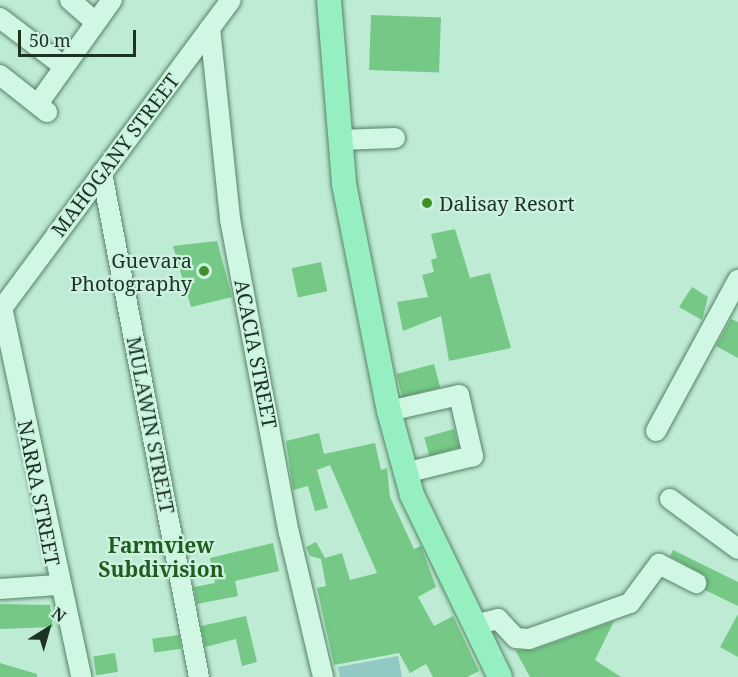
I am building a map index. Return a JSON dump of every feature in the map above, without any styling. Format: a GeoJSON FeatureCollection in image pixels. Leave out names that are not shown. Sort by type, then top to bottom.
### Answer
{"type":"FeatureCollection","features":[{"type":"Feature","properties":{"kind":"main road"},"geometry":{"type":"LineString","coordinates":[[329,0],[339,140],[389,411],[405,473],[500,677]]}},
{"type":"Feature","properties":{"kind":"street"},"geometry":{"type":"LineString","coordinates":[[70,0],[95,22]]}},
{"type":"Feature","properties":{"kind":"street"},"geometry":{"type":"LineString","coordinates":[[0,75],[43,107],[62,66],[112,0]]}},
{"type":"Feature","properties":{"kind":"street","name":"MAHOGANY STREET"},"geometry":{"type":"LineString","coordinates":[[1,309],[231,0]]}},
{"type":"Feature","properties":{"kind":"street"},"geometry":{"type":"LineString","coordinates":[[0,18],[62,66]]}},
{"type":"Feature","properties":{"kind":"street","name":"ACACIA STREET"},"geometry":{"type":"LineString","coordinates":[[210,28],[231,219],[289,533],[323,677]]}},
{"type":"Feature","properties":{"kind":"street"},"geometry":{"type":"LineString","coordinates":[[339,140],[395,138]]}},
{"type":"Feature","properties":{"kind":"street","name":"MULAWIN STREET"},"geometry":{"type":"LineString","coordinates":[[102,173],[199,677]]}},
{"type":"Feature","properties":{"kind":"street"},"geometry":{"type":"LineString","coordinates":[[656,431],[738,280]]}},
{"type":"Feature","properties":{"kind":"street","name":"NARRA STREET"},"geometry":{"type":"LineString","coordinates":[[1,309],[57,585],[81,677]]}},
{"type":"Feature","properties":{"kind":"street"},"geometry":{"type":"LineString","coordinates":[[389,411],[459,396],[472,456],[405,473]]}},
{"type":"Feature","properties":{"kind":"street"},"geometry":{"type":"LineString","coordinates":[[670,499],[738,549]]}},
{"type":"Feature","properties":{"kind":"street"},"geometry":{"type":"LineString","coordinates":[[474,624],[498,619],[516,638],[529,639],[630,603],[659,564],[696,583]]}},
{"type":"Feature","properties":{"kind":"street"},"geometry":{"type":"LineString","coordinates":[[0,589],[57,585]]}},
{"type":"Feature","properties":{"kind":"shaded area"},"geometry":{"type":"Polygon","coordinates":[[[398,656],[402,677],[340,677],[338,667],[398,656]]]}},
{"type":"Feature","properties":{"kind":"building"},"geometry":{"type":"Polygon","coordinates":[[[371,15],[441,17],[439,72],[369,70],[371,15]]]}},
{"type":"Feature","properties":{"kind":"building"},"geometry":{"type":"Polygon","coordinates":[[[455,229],[470,278],[490,273],[511,348],[449,361],[441,316],[403,331],[397,302],[428,297],[422,275],[434,272],[431,260],[437,258],[431,234],[455,229]]]}},
{"type":"Feature","properties":{"kind":"building","name":"Guevara Photography"},"geometry":{"type":"Polygon","coordinates":[[[217,241],[232,297],[191,307],[173,246],[217,241]]]}},
{"type":"Feature","properties":{"kind":"building"},"geometry":{"type":"Polygon","coordinates":[[[321,262],[327,291],[298,298],[292,268],[321,262]]]}},
{"type":"Feature","properties":{"kind":"building"},"geometry":{"type":"Polygon","coordinates":[[[692,287],[708,297],[702,320],[679,307],[692,287]]]}},
{"type":"Feature","properties":{"kind":"building"},"geometry":{"type":"Polygon","coordinates":[[[731,319],[738,322],[738,358],[716,346],[731,319]]]}},
{"type":"Feature","properties":{"kind":"building"},"geometry":{"type":"Polygon","coordinates":[[[434,364],[440,387],[403,397],[396,374],[434,364]]]}},
{"type":"Feature","properties":{"kind":"building"},"geometry":{"type":"Polygon","coordinates":[[[454,429],[459,447],[429,456],[424,438],[454,429]]]}},
{"type":"Feature","properties":{"kind":"building"},"geometry":{"type":"Polygon","coordinates":[[[319,433],[324,454],[375,443],[381,470],[387,468],[390,497],[414,549],[421,546],[436,587],[418,597],[434,626],[453,616],[479,671],[467,677],[433,677],[426,664],[410,673],[399,653],[334,665],[317,588],[326,586],[321,559],[310,556],[306,547],[316,542],[325,558],[342,553],[350,580],[377,573],[330,465],[317,470],[328,508],[315,511],[308,486],[293,490],[286,441],[319,433]]]}},
{"type":"Feature","properties":{"kind":"building"},"geometry":{"type":"Polygon","coordinates":[[[273,543],[279,571],[235,581],[238,596],[197,604],[194,587],[215,583],[210,558],[273,543]]]}},
{"type":"Feature","properties":{"kind":"building"},"geometry":{"type":"Polygon","coordinates":[[[673,550],[738,582],[738,606],[705,590],[706,576],[670,556],[673,550]]]}},
{"type":"Feature","properties":{"kind":"building"},"geometry":{"type":"Polygon","coordinates":[[[0,604],[50,605],[53,627],[0,629],[0,604]]]}},
{"type":"Feature","properties":{"kind":"building"},"geometry":{"type":"Polygon","coordinates":[[[738,614],[738,657],[720,647],[738,614]]]}},
{"type":"Feature","properties":{"kind":"building"},"geometry":{"type":"Polygon","coordinates":[[[246,616],[257,662],[242,666],[236,639],[205,647],[201,626],[246,616]]]}},
{"type":"Feature","properties":{"kind":"building"},"geometry":{"type":"Polygon","coordinates":[[[614,621],[595,660],[621,677],[530,677],[515,650],[533,650],[614,621]]]}},
{"type":"Feature","properties":{"kind":"building"},"geometry":{"type":"Polygon","coordinates":[[[179,635],[181,649],[154,653],[152,639],[179,635]]]}},
{"type":"Feature","properties":{"kind":"building"},"geometry":{"type":"Polygon","coordinates":[[[115,653],[118,672],[96,675],[93,656],[115,653]]]}},
{"type":"Feature","properties":{"kind":"building"},"geometry":{"type":"Polygon","coordinates":[[[0,663],[37,674],[37,677],[0,677],[0,663]]]}},
{"type":"Feature","properties":{"kind":"place","name":"Dalisay Resort"},"geometry":{"type":"Point","coordinates":[427,203]}},
{"type":"Feature","properties":{"kind":"place","name":"Guevara Photography"},"geometry":{"type":"Point","coordinates":[204,271]}},
{"type":"Feature","properties":{"kind":"district","name":"Farmview Subdivision"},"geometry":{"type":"Point","coordinates":[161,557]}}]}
